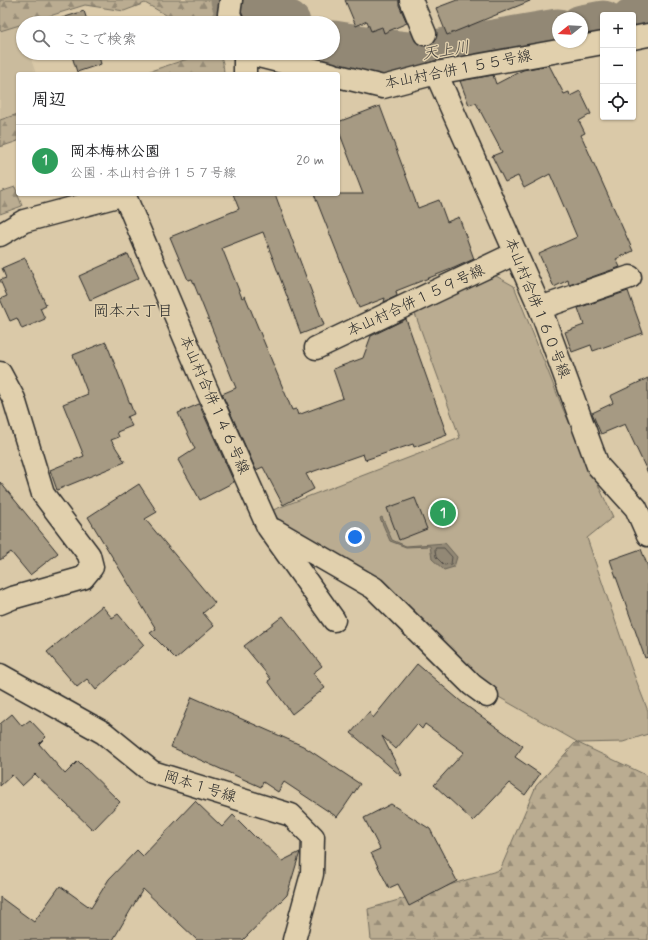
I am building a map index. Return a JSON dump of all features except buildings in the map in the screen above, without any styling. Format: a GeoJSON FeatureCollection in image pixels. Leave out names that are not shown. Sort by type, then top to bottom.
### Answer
{"type":"FeatureCollection","features":[{"type":"Feature","properties":{"kind":"street"},"geometry":{"type":"LineString","coordinates":[[411,0],[425,34]]}},
{"type":"Feature","properties":{"kind":"street"},"geometry":{"type":"LineString","coordinates":[[636,37],[648,35]]}},
{"type":"Feature","properties":{"kind":"street","name":"本山村合併１５５号線"},"geometry":{"type":"LineString","coordinates":[[340,76],[383,87],[436,73],[600,44]]}},
{"type":"Feature","properties":{"kind":"street"},"geometry":{"type":"LineString","coordinates":[[245,60],[245,72]]}},
{"type":"Feature","properties":{"kind":"street"},"geometry":{"type":"LineString","coordinates":[[274,60],[323,72]]}},
{"type":"Feature","properties":{"kind":"street","name":"本山村合併１６０号線"},"geometry":{"type":"LineString","coordinates":[[436,73],[540,308],[598,466],[636,508],[648,535]]}},
{"type":"Feature","properties":{"kind":"street"},"geometry":{"type":"LineString","coordinates":[[0,235],[24,220],[117,196]]}},
{"type":"Feature","properties":{"kind":"street","name":"本山村合併１４６号線"},"geometry":{"type":"LineString","coordinates":[[126,196],[206,388],[268,527],[334,620]]}},
{"type":"Feature","properties":{"kind":"street","name":"本山村合併１５９号線"},"geometry":{"type":"LineString","coordinates":[[316,348],[516,254]]}},
{"type":"Feature","properties":{"kind":"street"},"geometry":{"type":"LineString","coordinates":[[540,308],[630,277]]}},
{"type":"Feature","properties":{"kind":"street"},"geometry":{"type":"LineString","coordinates":[[0,373],[14,399],[43,494],[89,555],[92,567],[83,578],[12,598],[0,603]]}},
{"type":"Feature","properties":{"kind":"street"},"geometry":{"type":"LineString","coordinates":[[268,527],[374,588],[472,685],[487,696]]}},
{"type":"Feature","properties":{"kind":"street","name":"岡本１号線"},"geometry":{"type":"LineString","coordinates":[[0,675],[104,733],[152,772],[291,815],[313,836],[312,874],[294,940]]}},
{"type":"Feature","properties":{"kind":"shaded area"},"geometry":{"type":"Polygon","coordinates":[[[16,26],[16,60],[31,60],[35,72],[16,72],[16,115],[0,120],[0,31],[16,26]]]}},
{"type":"Feature","properties":{"kind":"green space"},"geometry":{"type":"Polygon","coordinates":[[[0,0],[211,0],[218,16],[168,16],[145,3],[124,11],[85,5],[50,16],[16,16],[16,26],[0,31],[0,0]]]}},
{"type":"Feature","properties":{"kind":"green space"},"geometry":{"type":"Polygon","coordinates":[[[184,60],[222,60],[224,72],[147,72],[184,60]]]}},
{"type":"Feature","properties":{"kind":"green space"},"geometry":{"type":"Polygon","coordinates":[[[16,115],[16,142],[0,147],[0,120],[16,115]]]}},
{"type":"Feature","properties":{"kind":"green space"},"geometry":{"type":"Polygon","coordinates":[[[15,187],[16,196],[18,196],[22,206],[0,214],[0,192],[15,187]]]}},
{"type":"Feature","properties":{"kind":"green space"},"geometry":{"type":"Polygon","coordinates":[[[496,276],[514,286],[563,409],[613,517],[587,538],[631,667],[648,711],[648,734],[623,742],[579,743],[490,692],[283,528],[273,510],[460,438],[414,311],[496,276]]]}},
{"type":"Feature","properties":{"kind":"green space"},"geometry":{"type":"Polygon","coordinates":[[[576,742],[648,776],[648,940],[371,940],[368,909],[500,870],[536,786],[576,742]]]}},
{"type":"Feature","properties":{"kind":"water"},"geometry":{"type":"Polygon","coordinates":[[[382,517],[392,540],[406,546],[445,543],[457,557],[454,567],[444,570],[432,559],[430,546],[406,547],[390,541],[380,518],[382,517]]]}},
{"type":"Feature","properties":{"kind":"waterway","name":"天上川"},"geometry":{"type":"LineString","coordinates":[[234,0],[271,16]]}},
{"type":"Feature","properties":{"kind":"waterway","name":"天上川"},"geometry":{"type":"LineString","coordinates":[[636,21],[648,20]]}},
{"type":"Feature","properties":{"kind":"waterway","name":"天上川"},"geometry":{"type":"LineString","coordinates":[[588,27],[600,25]]}},
{"type":"Feature","properties":{"kind":"waterway","name":"天上川"},"geometry":{"type":"LineString","coordinates":[[340,45],[418,56],[552,33]]}},
{"type":"Feature","properties":{"kind":"place","name":"岡本梅林公園"},"geometry":{"type":"Point","coordinates":[443,513]}},
{"type":"Feature","properties":{"kind":"district","name":"岡本六丁目"},"geometry":{"type":"Point","coordinates":[133,311]}}]}
